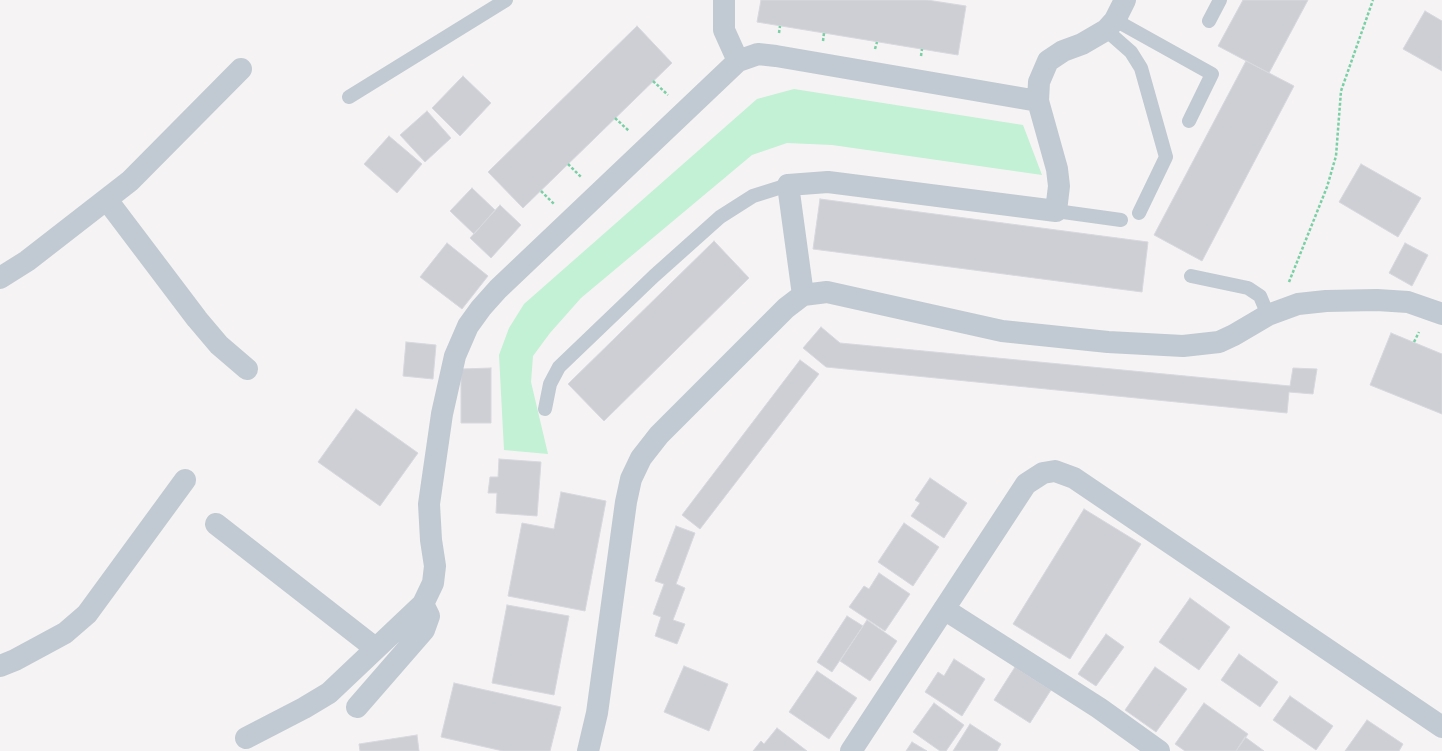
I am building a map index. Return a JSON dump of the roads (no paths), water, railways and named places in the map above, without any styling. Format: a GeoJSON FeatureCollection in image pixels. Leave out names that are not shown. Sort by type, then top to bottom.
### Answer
{"type":"FeatureCollection","features":[{"type":"Feature","properties":{"kind":"street"},"geometry":{"type":"LineString","coordinates":[[724,0],[724,30],[738,61]]}},
{"type":"Feature","properties":{"kind":"street"},"geometry":{"type":"LineString","coordinates":[[804,294],[788,185],[828,182],[1056,210],[1058,186],[1057,169],[1038,101],[1039,82],[1048,61],[1063,51],[1082,44],[1111,25],[1125,0]]}},
{"type":"Feature","properties":{"kind":"street"},"geometry":{"type":"LineString","coordinates":[[246,738],[304,708],[329,693],[375,648],[402,626],[423,604],[434,578],[435,566],[431,540],[429,504],[442,414],[455,356],[468,326],[481,308],[498,289],[738,61],[758,54],[776,56],[1038,101]]}},
{"type":"Feature","properties":{"kind":"street"},"geometry":{"type":"LineString","coordinates":[[0,278],[27,261],[130,181],[241,69]]}},
{"type":"Feature","properties":{"kind":"street"},"geometry":{"type":"LineString","coordinates":[[106,200],[197,319],[219,345],[247,369]]}},
{"type":"Feature","properties":{"kind":"street"},"geometry":{"type":"LineString","coordinates":[[588,751],[597,713],[626,502],[631,479],[641,458],[659,435],[786,308],[804,294],[827,292],[1002,331],[1108,342],[1183,346],[1219,342],[1273,313],[1298,304],[1326,301],[1377,300],[1408,302],[1442,314]]}},
{"type":"Feature","properties":{"kind":"street"},"geometry":{"type":"LineString","coordinates":[[851,751],[1026,484],[1043,473],[1055,470],[1074,478],[1442,727]]}},
{"type":"Feature","properties":{"kind":"street"},"geometry":{"type":"LineString","coordinates":[[0,666],[15,660],[65,633],[87,614],[185,480]]}},
{"type":"Feature","properties":{"kind":"street"},"geometry":{"type":"LineString","coordinates":[[216,524],[375,648]]}},
{"type":"Feature","properties":{"kind":"street"},"geometry":{"type":"LineString","coordinates":[[357,707],[424,630],[429,616],[423,604]]}},
{"type":"Feature","properties":{"kind":"street"},"geometry":{"type":"LineString","coordinates":[[944,609],[1099,708],[1159,751]]}},
{"type":"Feature","properties":{"kind":"lane"},"geometry":{"type":"LineString","coordinates":[[349,97],[506,0]]}},
{"type":"Feature","properties":{"kind":"lane"},"geometry":{"type":"LineString","coordinates":[[1209,21],[1220,0]]}},
{"type":"Feature","properties":{"kind":"lane"},"geometry":{"type":"LineString","coordinates":[[1111,25],[1212,74],[1189,120]]}},
{"type":"Feature","properties":{"kind":"lane"},"geometry":{"type":"LineString","coordinates":[[1111,25],[1141,68],[1166,157],[1139,213]]}},
{"type":"Feature","properties":{"kind":"lane"},"geometry":{"type":"LineString","coordinates":[[545,409],[550,384],[559,367],[654,276],[720,216],[753,196],[788,185]]}},
{"type":"Feature","properties":{"kind":"lane"},"geometry":{"type":"LineString","coordinates":[[1056,210],[1121,220]]}},
{"type":"Feature","properties":{"kind":"lane"},"geometry":{"type":"LineString","coordinates":[[1191,276],[1248,288],[1260,296],[1273,313]]}}]}
